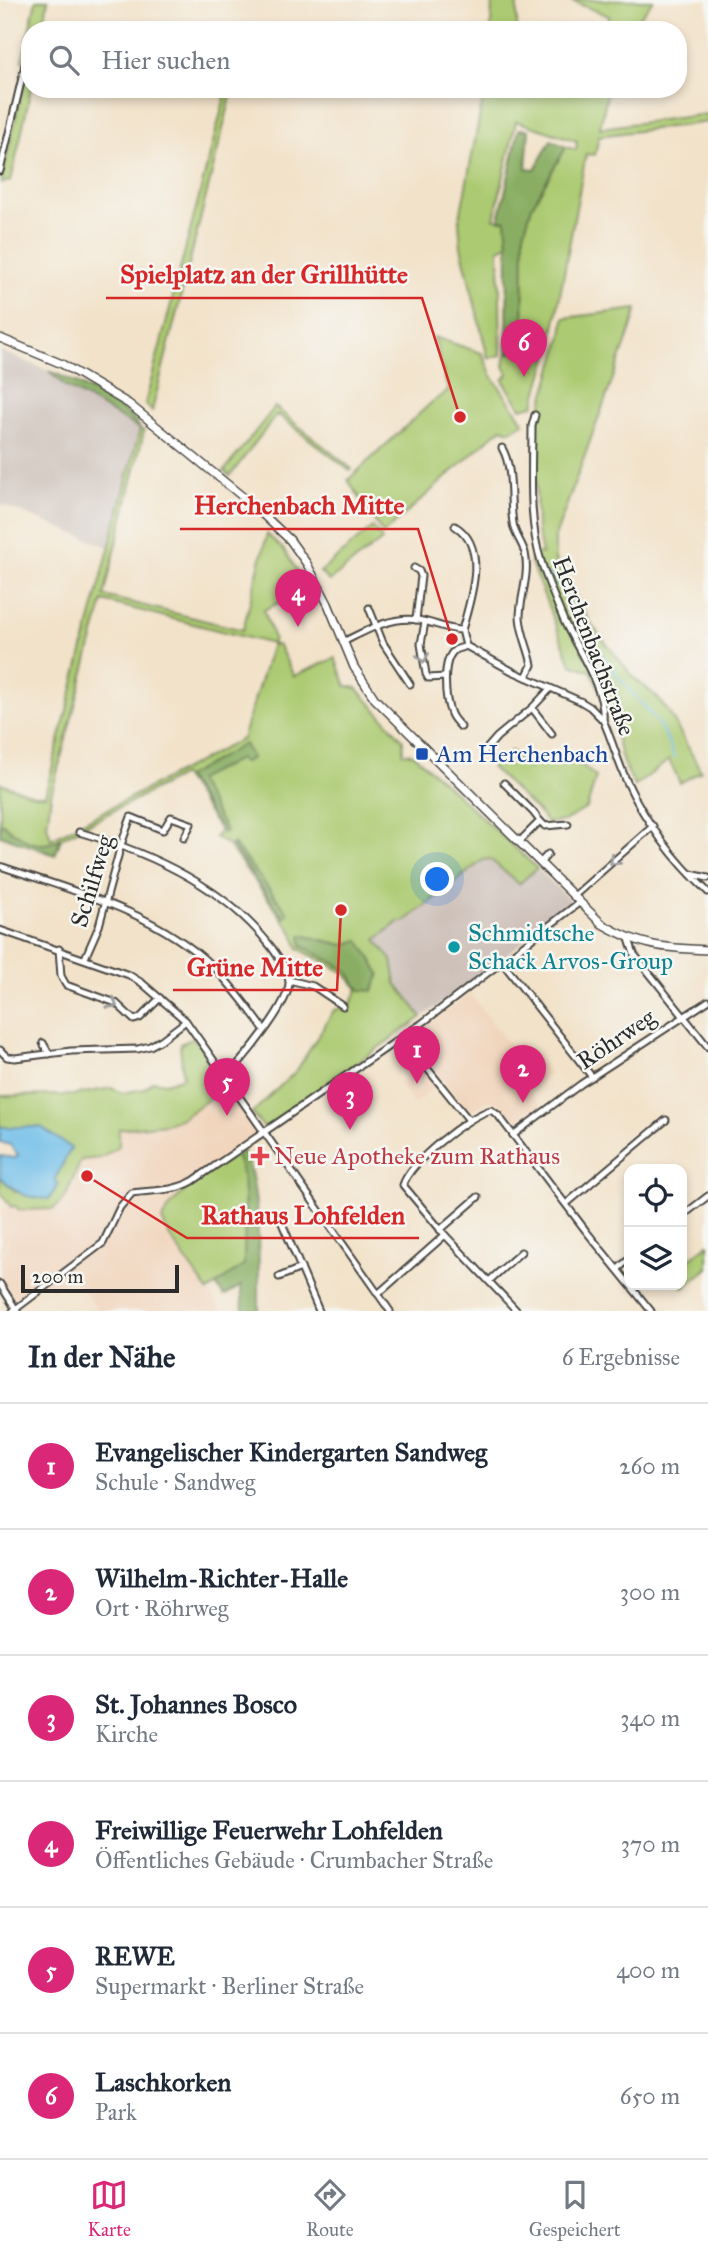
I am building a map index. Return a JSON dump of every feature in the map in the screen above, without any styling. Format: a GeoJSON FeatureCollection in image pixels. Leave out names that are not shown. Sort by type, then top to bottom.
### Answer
{"type":"FeatureCollection","features":[{"type":"Feature","properties":{"kind":"main road"},"geometry":{"type":"LineString","coordinates":[[0,338],[62,364],[129,404],[254,506],[290,540],[320,587],[361,678],[385,710],[602,924],[629,939],[653,946],[708,950]]}},
{"type":"Feature","properties":{"kind":"street"},"geometry":{"type":"LineString","coordinates":[[0,171],[3,146],[21,80]]}},
{"type":"Feature","properties":{"kind":"street","name":"Herchenbachstraße"},"geometry":{"type":"LineString","coordinates":[[535,415],[532,426],[533,522],[540,560],[565,622],[596,685],[604,711],[603,720],[627,781],[653,826],[689,874],[708,892]]}},
{"type":"Feature","properties":{"kind":"street"},"geometry":{"type":"LineString","coordinates":[[502,448],[508,458],[513,524],[516,536],[525,551],[526,573],[520,614],[521,629],[532,665],[526,677]]}},
{"type":"Feature","properties":{"kind":"street"},"geometry":{"type":"LineString","coordinates":[[455,526],[466,533],[471,545],[475,573],[462,630],[466,646]]}},
{"type":"Feature","properties":{"kind":"street"},"geometry":{"type":"LineString","coordinates":[[414,568],[421,576],[416,620]]}},
{"type":"Feature","properties":{"kind":"street"},"geometry":{"type":"LineString","coordinates":[[369,608],[375,626],[397,667],[410,684]]}},
{"type":"Feature","properties":{"kind":"street"},"geometry":{"type":"LineString","coordinates":[[343,642],[375,626],[396,620],[416,620],[462,630]]}},
{"type":"Feature","properties":{"kind":"street"},"geometry":{"type":"LineString","coordinates":[[425,622],[421,644],[426,674],[428,678],[445,677]]}},
{"type":"Feature","properties":{"kind":"street"},"geometry":{"type":"LineString","coordinates":[[461,727],[452,717],[449,708],[445,677],[452,654],[466,646],[590,707],[603,720]]}},
{"type":"Feature","properties":{"kind":"street"},"geometry":{"type":"LineString","coordinates":[[483,753],[550,689]]}},
{"type":"Feature","properties":{"kind":"street"},"geometry":{"type":"LineString","coordinates":[[532,708],[552,734]]}},
{"type":"Feature","properties":{"kind":"street"},"geometry":{"type":"LineString","coordinates":[[504,783],[545,826],[568,824]]}},
{"type":"Feature","properties":{"kind":"street","name":"Schilfweg"},"geometry":{"type":"LineString","coordinates":[[85,958],[107,902],[129,820],[134,816],[163,830],[172,817],[191,824],[184,838]]}},
{"type":"Feature","properties":{"kind":"street"},"geometry":{"type":"LineString","coordinates":[[519,842],[540,821]]}},
{"type":"Feature","properties":{"kind":"street"},"geometry":{"type":"LineString","coordinates":[[0,1284],[16,1310],[103,1243],[120,1207],[132,1193],[184,1186],[402,1037],[502,962],[577,899],[653,826]]}},
{"type":"Feature","properties":{"kind":"street"},"geometry":{"type":"LineString","coordinates":[[79,832],[121,845],[175,869],[236,911],[262,935],[277,955],[289,980],[284,1003],[242,1062],[225,1078]]}},
{"type":"Feature","properties":{"kind":"street"},"geometry":{"type":"LineString","coordinates":[[540,863],[548,854]]}},
{"type":"Feature","properties":{"kind":"street"},"geometry":{"type":"LineString","coordinates":[[0,866],[107,902],[163,930],[212,966],[249,1007],[264,1029]]}},
{"type":"Feature","properties":{"kind":"street"},"geometry":{"type":"LineString","coordinates":[[689,874],[708,878]]}},
{"type":"Feature","properties":{"kind":"street"},"geometry":{"type":"LineString","coordinates":[[0,930],[129,975],[186,1021],[390,1311]]}},
{"type":"Feature","properties":{"kind":"street"},"geometry":{"type":"LineString","coordinates":[[629,939],[634,954],[708,1047]]}},
{"type":"Feature","properties":{"kind":"street"},"geometry":{"type":"LineString","coordinates":[[59,949],[61,976],[66,985],[116,1003],[134,1020],[140,1018],[160,998]]}},
{"type":"Feature","properties":{"kind":"street"},"geometry":{"type":"LineString","coordinates":[[502,962],[592,1076]]}},
{"type":"Feature","properties":{"kind":"street"},"geometry":{"type":"LineString","coordinates":[[289,980],[313,986],[343,1006]]}},
{"type":"Feature","properties":{"kind":"street","name":"Röhrweg"},"geometry":{"type":"LineString","coordinates":[[513,1135],[592,1076],[708,1001]]}},
{"type":"Feature","properties":{"kind":"street"},"geometry":{"type":"LineString","coordinates":[[0,1050],[7,1057],[15,1058],[138,1049],[161,1040],[186,1021]]}},
{"type":"Feature","properties":{"kind":"street"},"geometry":{"type":"LineString","coordinates":[[402,1037],[468,1119]]}},
{"type":"Feature","properties":{"kind":"street"},"geometry":{"type":"LineString","coordinates":[[43,1043],[48,1054]]}},
{"type":"Feature","properties":{"kind":"street"},"geometry":{"type":"LineString","coordinates":[[517,1311],[442,1232],[402,1185],[411,1170],[468,1119],[491,1110],[498,1115],[624,1276]]}},
{"type":"Feature","properties":{"kind":"street"},"geometry":{"type":"LineString","coordinates":[[566,1204],[666,1120]]}},
{"type":"Feature","properties":{"kind":"street"},"geometry":{"type":"LineString","coordinates":[[687,1212],[708,1196]]}},
{"type":"Feature","properties":{"kind":"street"},"geometry":{"type":"LineString","coordinates":[[378,1294],[478,1198]]}},
{"type":"Feature","properties":{"kind":"street"},"geometry":{"type":"LineString","coordinates":[[279,1216],[319,1311]]}},
{"type":"Feature","properties":{"kind":"street"},"geometry":{"type":"LineString","coordinates":[[489,1281],[521,1251]]}},
{"type":"Feature","properties":{"kind":"street"},"geometry":{"type":"LineString","coordinates":[[618,1269],[624,1264]]}},
{"type":"Feature","properties":{"kind":"street"},"geometry":{"type":"LineString","coordinates":[[279,1277],[301,1268]]}},
{"type":"Feature","properties":{"kind":"street"},"geometry":{"type":"LineString","coordinates":[[635,1290],[651,1311]]}},
{"type":"Feature","properties":{"kind":"shaded area"},"geometry":{"type":"Polygon","coordinates":[[[0,351],[49,371],[65,386],[140,429],[111,548],[0,504],[0,351]]]}},
{"type":"Feature","properties":{"kind":"shaded area"},"geometry":{"type":"Polygon","coordinates":[[[490,859],[519,884],[537,868],[573,903],[422,1017],[396,983],[392,960],[375,940],[398,922],[405,922],[483,860],[490,859]]]}},
{"type":"Feature","properties":{"kind":"shaded area"},"geometry":{"type":"Polygon","coordinates":[[[470,994],[512,1048],[519,1043],[531,1059],[536,1056],[550,1074],[529,1090],[543,1108],[517,1128],[499,1103],[488,1100],[469,1113],[410,1038],[470,994]]]}},
{"type":"Feature","properties":{"kind":"shaded area"},"geometry":{"type":"Polygon","coordinates":[[[422,1065],[437,1085],[414,1104],[398,1083],[422,1065]]]}},
{"type":"Feature","properties":{"kind":"shaded area"},"geometry":{"type":"Polygon","coordinates":[[[227,1086],[262,1138],[235,1155],[162,1220],[170,1237],[222,1311],[98,1311],[73,1276],[53,1291],[44,1279],[14,1300],[0,1280],[0,1263],[9,1241],[7,1240],[0,1257],[0,1209],[16,1206],[19,1210],[54,1209],[65,1198],[81,1160],[101,1158],[119,1129],[166,1124],[182,1118],[227,1086]]]}},
{"type":"Feature","properties":{"kind":"green space"},"geometry":{"type":"Polygon","coordinates":[[[36,0],[48,0],[44,21],[31,21],[36,0]]]}},
{"type":"Feature","properties":{"kind":"green space"},"geometry":{"type":"Polygon","coordinates":[[[492,0],[517,0],[517,21],[491,21],[492,0]]]}},
{"type":"Feature","properties":{"kind":"green space"},"geometry":{"type":"Polygon","coordinates":[[[569,0],[653,0],[637,21],[608,21],[609,16],[569,0]]]}},
{"type":"Feature","properties":{"kind":"green space"},"geometry":{"type":"Polygon","coordinates":[[[21,94],[21,98],[29,98],[11,181],[1,183],[21,94]]]}},
{"type":"Feature","properties":{"kind":"green space"},"geometry":{"type":"Polygon","coordinates":[[[225,98],[231,98],[152,411],[145,404],[225,98]]]}},
{"type":"Feature","properties":{"kind":"green space"},"geometry":{"type":"Polygon","coordinates":[[[483,98],[606,98],[600,128],[708,114],[708,122],[599,136],[595,155],[586,154],[551,344],[527,350],[551,347],[534,405],[521,408],[503,380],[508,374],[504,366],[506,354],[523,351],[524,233],[532,206],[566,147],[576,150],[577,141],[516,121],[494,219],[506,219],[508,245],[499,249],[501,355],[488,358],[461,247],[459,222],[483,98]]]}},
{"type":"Feature","properties":{"kind":"green space"},"geometry":{"type":"Polygon","coordinates":[[[519,129],[529,130],[526,168],[535,169],[551,140],[566,147],[532,206],[524,233],[523,351],[507,352],[508,245],[506,220],[499,220],[519,129]]]}},
{"type":"Feature","properties":{"kind":"green space"},"geometry":{"type":"Polygon","coordinates":[[[637,309],[555,537],[555,560],[593,627],[634,678],[656,696],[669,712],[701,771],[680,783],[669,760],[635,786],[623,763],[609,710],[591,671],[571,664],[531,563],[533,554],[542,553],[537,531],[535,428],[562,336],[564,318],[637,309]]]}},
{"type":"Feature","properties":{"kind":"green space"},"geometry":{"type":"Polygon","coordinates":[[[434,337],[482,353],[492,376],[524,423],[510,431],[502,428],[383,534],[348,480],[432,402],[448,391],[434,337]]]}},
{"type":"Feature","properties":{"kind":"green space"},"geometry":{"type":"Polygon","coordinates":[[[49,371],[114,405],[126,413],[140,429],[65,386],[49,371]]]}},
{"type":"Feature","properties":{"kind":"green space"},"geometry":{"type":"Polygon","coordinates":[[[275,407],[352,469],[350,471],[277,414],[230,476],[224,471],[275,407]]]}},
{"type":"Feature","properties":{"kind":"green space"},"geometry":{"type":"Polygon","coordinates":[[[140,429],[144,431],[104,596],[243,630],[267,534],[284,550],[308,588],[264,610],[274,639],[272,644],[279,646],[294,676],[335,658],[346,686],[357,688],[403,740],[403,753],[413,754],[537,868],[519,884],[490,859],[483,860],[404,922],[398,922],[376,940],[392,960],[396,983],[422,1017],[264,1128],[252,1113],[297,1070],[334,1010],[348,1010],[358,989],[345,973],[299,949],[293,933],[228,845],[215,837],[220,830],[182,775],[50,844],[30,842],[0,822],[0,783],[34,795],[45,795],[140,429]],[[103,601],[51,795],[47,825],[51,839],[242,739],[272,644],[103,601]]]}},
{"type":"Feature","properties":{"kind":"green space"},"geometry":{"type":"Polygon","coordinates":[[[373,527],[382,540],[329,581],[320,572],[373,527]]]}},
{"type":"Feature","properties":{"kind":"green space"},"geometry":{"type":"Polygon","coordinates":[[[244,744],[252,758],[242,763],[239,759],[197,780],[226,831],[223,833],[186,777],[244,744]]]}},
{"type":"Feature","properties":{"kind":"green space"},"geometry":{"type":"Polygon","coordinates":[[[511,751],[528,768],[543,756],[550,762],[566,752],[596,777],[587,808],[564,821],[547,823],[491,767],[511,751]]]}},
{"type":"Feature","properties":{"kind":"green space"},"geometry":{"type":"Polygon","coordinates":[[[0,822],[35,844],[61,839],[55,855],[0,835],[0,822]]]}},
{"type":"Feature","properties":{"kind":"green space"},"geometry":{"type":"Polygon","coordinates":[[[233,843],[288,913],[284,918],[231,845],[233,843]]]}},
{"type":"Feature","properties":{"kind":"green space"},"geometry":{"type":"Polygon","coordinates":[[[301,935],[344,945],[359,940],[380,974],[373,991],[360,990],[347,970],[302,946],[301,935]]]}},
{"type":"Feature","properties":{"kind":"green space"},"geometry":{"type":"Polygon","coordinates":[[[194,1038],[227,1086],[182,1118],[166,1124],[119,1129],[119,1146],[101,1158],[81,1160],[65,1198],[54,1209],[19,1210],[16,1206],[11,1207],[0,1191],[0,1177],[16,1192],[55,1179],[41,1127],[0,1127],[0,1096],[73,1095],[111,1088],[122,1093],[144,1089],[153,1081],[166,1083],[183,1077],[180,1044],[194,1038]]]}},
{"type":"Feature","properties":{"kind":"green space"},"geometry":{"type":"Polygon","coordinates":[[[243,1151],[249,1164],[256,1204],[259,1311],[243,1311],[241,1286],[224,1296],[216,1285],[244,1265],[244,1192],[235,1155],[243,1151]]]}},
{"type":"Feature","properties":{"kind":"green space"},"geometry":{"type":"Polygon","coordinates":[[[235,1155],[244,1192],[244,1266],[208,1291],[170,1237],[162,1220],[184,1191],[235,1155]]]}},
{"type":"Feature","properties":{"kind":"green space"},"geometry":{"type":"Polygon","coordinates":[[[708,1244],[708,1268],[687,1286],[687,1261],[708,1244]]]}},
{"type":"Feature","properties":{"kind":"water"},"geometry":{"type":"Polygon","coordinates":[[[0,1127],[41,1127],[71,1148],[55,1179],[59,1184],[49,1199],[22,1194],[0,1177],[0,1156],[15,1158],[18,1155],[10,1145],[0,1142],[0,1127]]]}},
{"type":"Feature","properties":{"kind":"waterway"},"geometry":{"type":"LineString","coordinates":[[550,572],[611,667],[655,719],[674,758]]}},
{"type":"Feature","properties":{"kind":"place","name":"Laschkorken"},"geometry":{"type":"Point","coordinates":[524,377]}},
{"type":"Feature","properties":{"kind":"place","name":"Spielplatz an der Grillhütte"},"geometry":{"type":"Point","coordinates":[460,417]}},
{"type":"Feature","properties":{"kind":"place","name":"Freiwillige Feuerwehr Lohfelden"},"geometry":{"type":"Point","coordinates":[298,627]}},
{"type":"Feature","properties":{"kind":"place","name":"Herchenbach Mitte"},"geometry":{"type":"Point","coordinates":[452,639]}},
{"type":"Feature","properties":{"kind":"place","name":"Am Herchenbach"},"geometry":{"type":"Point","coordinates":[422,754]}},
{"type":"Feature","properties":{"kind":"place","name":"Grüne Mitte"},"geometry":{"type":"Point","coordinates":[341,910]}},
{"type":"Feature","properties":{"kind":"place","name":"Schmidtsche Schack Arvos-Group"},"geometry":{"type":"Point","coordinates":[454,947]}},
{"type":"Feature","properties":{"kind":"place","name":"Evangelischer Kindergarten Sandweg"},"geometry":{"type":"Point","coordinates":[417,1084]}},
{"type":"Feature","properties":{"kind":"place","name":"Wilhelm-Richter-Halle"},"geometry":{"type":"Point","coordinates":[523,1103]}},
{"type":"Feature","properties":{"kind":"place","name":"REWE"},"geometry":{"type":"Point","coordinates":[227,1116]}},
{"type":"Feature","properties":{"kind":"place","name":"St. Johannes Bosco"},"geometry":{"type":"Point","coordinates":[350,1130]}},
{"type":"Feature","properties":{"kind":"place","name":"Neue Apotheke zum Rathaus"},"geometry":{"type":"Point","coordinates":[260,1156]}},
{"type":"Feature","properties":{"kind":"place","name":"Rathaus Lohfelden"},"geometry":{"type":"Point","coordinates":[87,1176]}}]}
